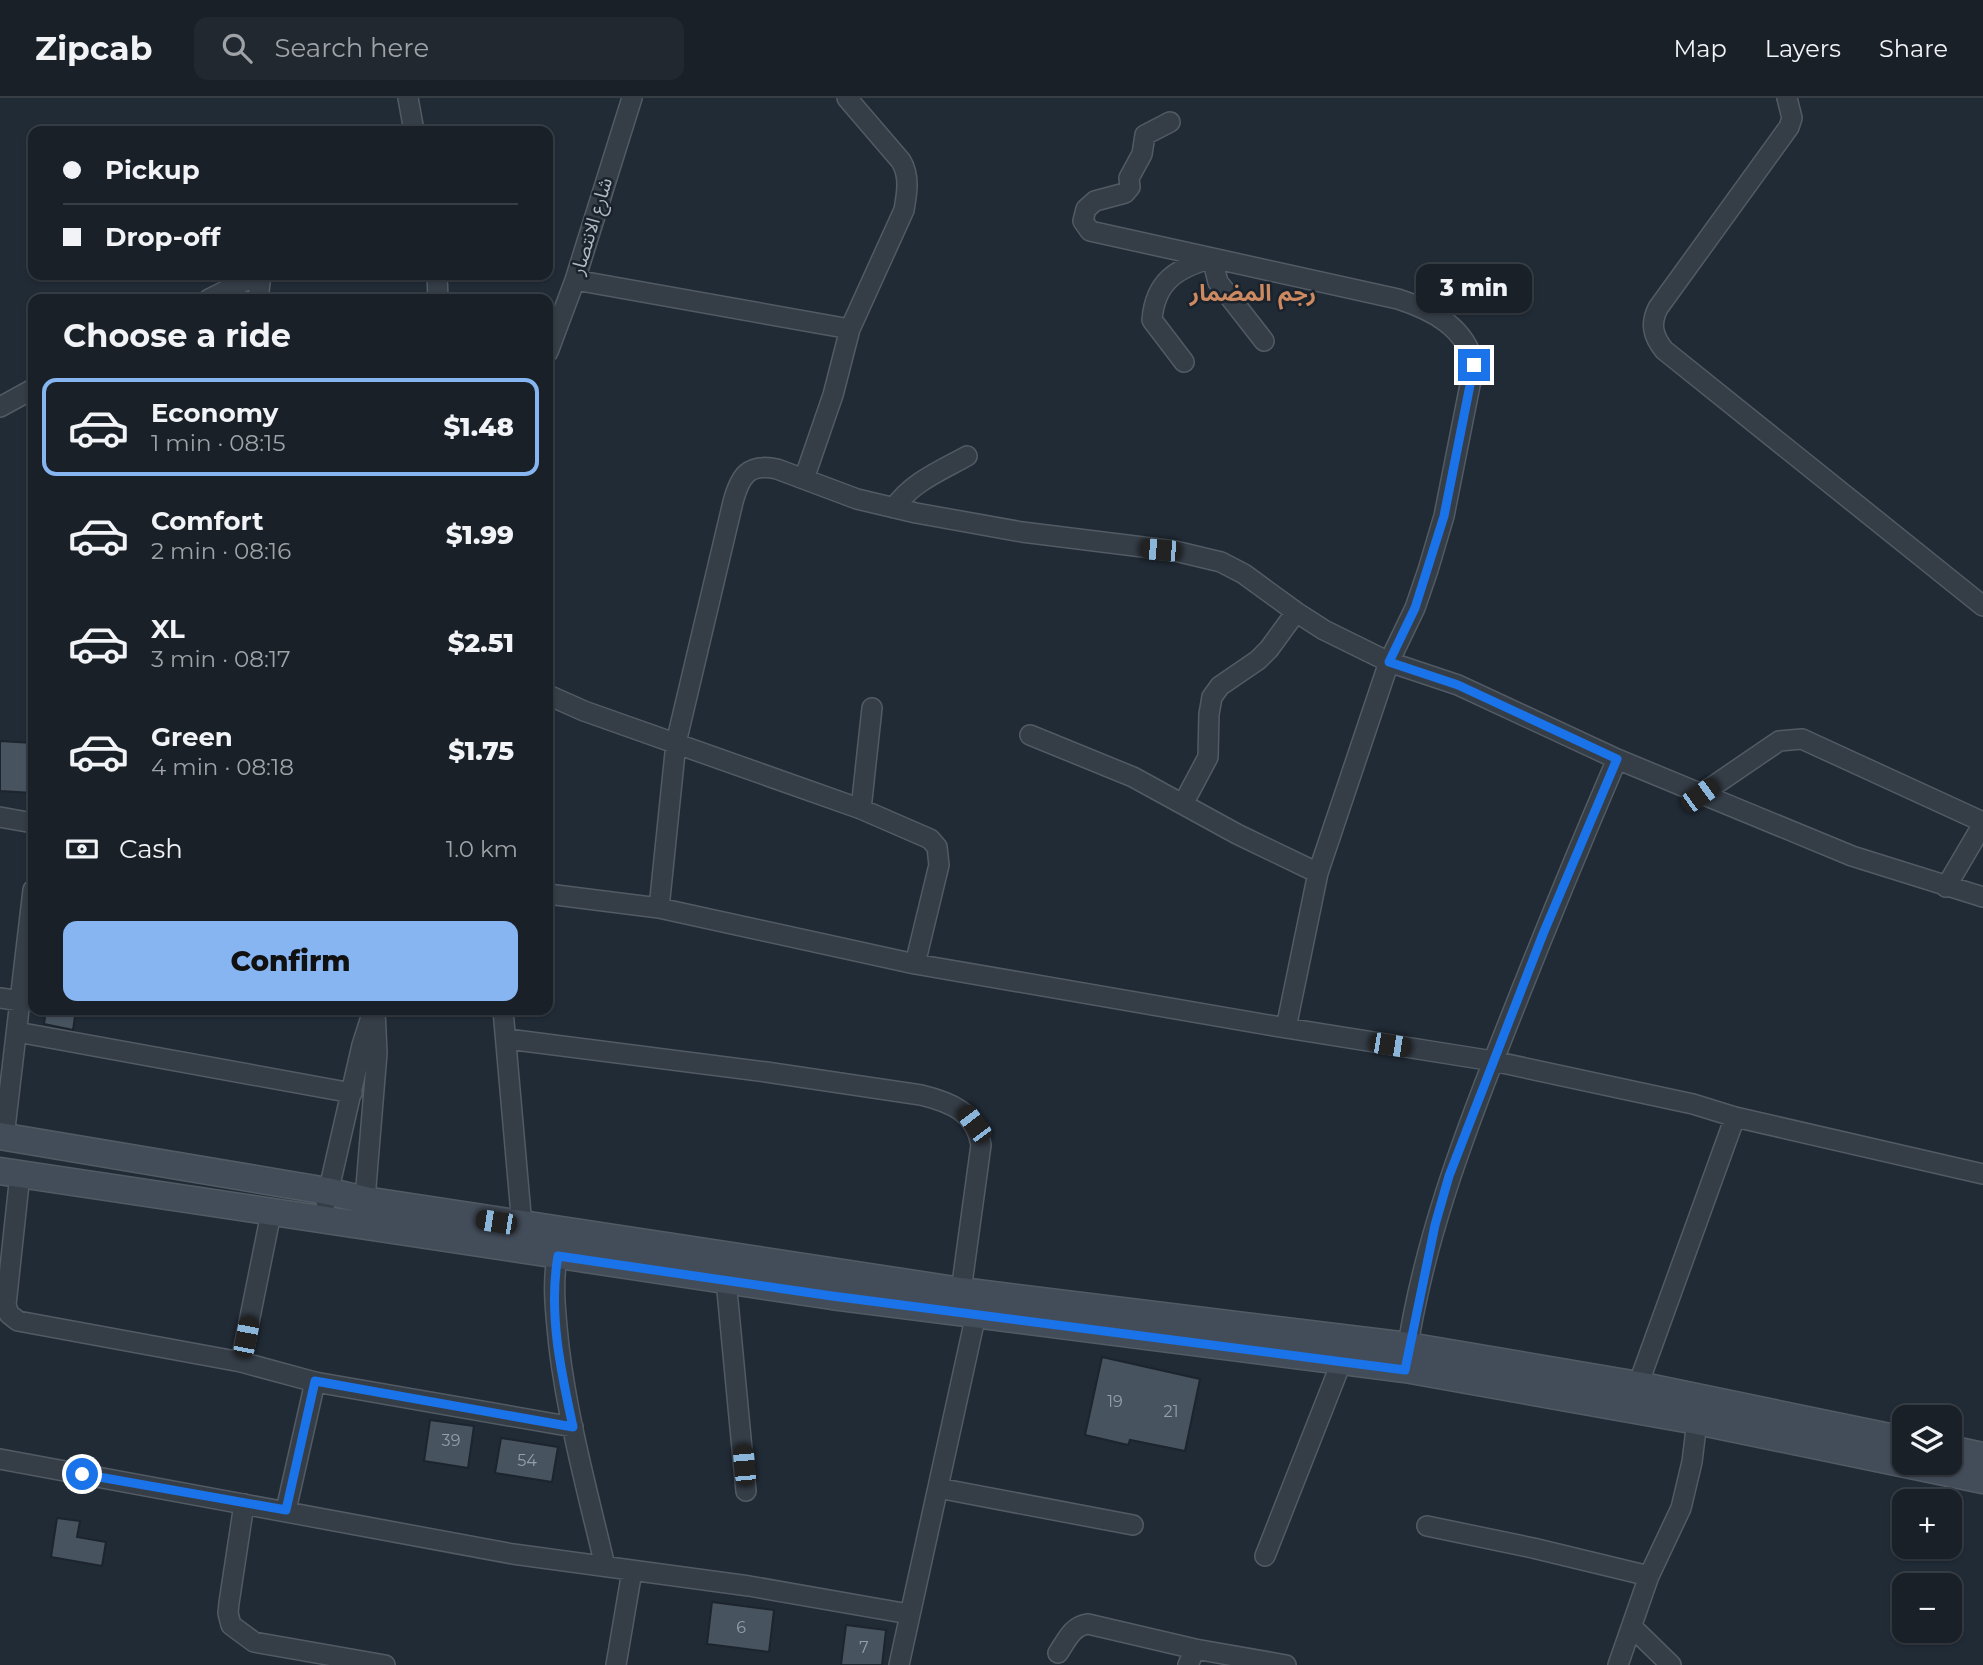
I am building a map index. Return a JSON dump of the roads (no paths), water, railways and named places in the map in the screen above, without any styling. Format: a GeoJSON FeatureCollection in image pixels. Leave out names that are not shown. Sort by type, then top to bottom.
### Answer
{"type":"FeatureCollection","features":[{"type":"Feature","properties":{"kind":"street"},"geometry":{"type":"LineString","coordinates":[[408,98],[413,126]]}},
{"type":"Feature","properties":{"kind":"street","name":"شارع الانتصار"},"geometry":{"type":"LineString","coordinates":[[553,339],[575,280],[632,98]]}},
{"type":"Feature","properties":{"kind":"street"},"geometry":{"type":"LineString","coordinates":[[804,479],[833,395],[850,329],[904,210],[907,191],[905,169],[901,161],[847,98]]}},
{"type":"Feature","properties":{"kind":"street"},"geometry":{"type":"LineString","coordinates":[[1787,98],[1792,118],[1789,127],[1658,308],[1653,324],[1656,340],[1664,350],[1983,606]]}},
{"type":"Feature","properties":{"kind":"street"},"geometry":{"type":"LineString","coordinates":[[1170,122],[1145,135],[1142,153],[1130,172],[1130,187],[1125,192],[1095,201],[1086,209],[1083,221],[1090,231],[1398,299],[1423,307],[1439,316],[1453,329],[1471,351],[1474,365],[1444,516],[1415,608],[1389,662],[1318,873],[1286,1028]]}},
{"type":"Feature","properties":{"kind":"street"},"geometry":{"type":"LineString","coordinates":[[1212,258],[1219,282],[1264,341]]}},
{"type":"Feature","properties":{"kind":"street"},"geometry":{"type":"LineString","coordinates":[[1184,362],[1152,320],[1153,301],[1163,284],[1175,274],[1189,264],[1212,258]]}},
{"type":"Feature","properties":{"kind":"street"},"geometry":{"type":"LineString","coordinates":[[219,294],[249,280]]}},
{"type":"Feature","properties":{"kind":"street"},"geometry":{"type":"LineString","coordinates":[[575,280],[850,329]]}},
{"type":"Feature","properties":{"kind":"street"},"geometry":{"type":"LineString","coordinates":[[0,407],[28,393]]}},
{"type":"Feature","properties":{"kind":"street"},"geometry":{"type":"LineString","coordinates":[[894,508],[914,485],[967,456]]}},
{"type":"Feature","properties":{"kind":"street"},"geometry":{"type":"LineString","coordinates":[[659,908],[676,743],[737,488],[743,476],[751,470],[765,466],[857,499],[894,508],[1022,532],[1201,556],[1221,562],[1244,574],[1324,630],[1389,662],[1458,685],[1617,759],[1852,856],[1983,897]]}},
{"type":"Feature","properties":{"kind":"street"},"geometry":{"type":"LineString","coordinates":[[1182,804],[1208,757],[1212,697],[1220,686],[1258,660],[1269,649],[1296,612]]}},
{"type":"Feature","properties":{"kind":"street"},"geometry":{"type":"LineString","coordinates":[[553,697],[584,711],[861,809],[930,839],[937,847],[939,865],[915,964]]}},
{"type":"Feature","properties":{"kind":"street"},"geometry":{"type":"LineString","coordinates":[[861,809],[872,708]]}},
{"type":"Feature","properties":{"kind":"street"},"geometry":{"type":"LineString","coordinates":[[1030,734],[1133,777],[1318,873]]}},
{"type":"Feature","properties":{"kind":"street"},"geometry":{"type":"LineString","coordinates":[[1700,795],[1779,741],[1802,739],[1983,823],[1946,887]]}},
{"type":"Feature","properties":{"kind":"street"},"geometry":{"type":"LineString","coordinates":[[1406,1358],[1442,1200],[1465,1132],[1543,934],[1617,759]]}},
{"type":"Feature","properties":{"kind":"street"},"geometry":{"type":"LineString","coordinates":[[0,817],[28,822]]}},
{"type":"Feature","properties":{"kind":"street"},"geometry":{"type":"LineString","coordinates":[[553,895],[659,908],[915,964],[1493,1061],[1693,1104],[1983,1174]]}},
{"type":"Feature","properties":{"kind":"street"},"geometry":{"type":"LineString","coordinates":[[28,933],[2,1137],[327,1191],[364,1213],[558,1256],[1341,1363],[1406,1358],[1983,1480]]}},
{"type":"Feature","properties":{"kind":"street"},"geometry":{"type":"LineString","coordinates":[[0,998],[20,1001]]}},
{"type":"Feature","properties":{"kind":"street"},"geometry":{"type":"LineString","coordinates":[[324,1219],[327,1191],[373,1015]]}},
{"type":"Feature","properties":{"kind":"street"},"geometry":{"type":"LineString","coordinates":[[364,1213],[377,1053],[374,1015]]}},
{"type":"Feature","properties":{"kind":"street"},"geometry":{"type":"LineString","coordinates":[[504,1015],[522,1226]]}},
{"type":"Feature","properties":{"kind":"street"},"geometry":{"type":"LineString","coordinates":[[17,1032],[352,1093]]}},
{"type":"Feature","properties":{"kind":"street"},"geometry":{"type":"LineString","coordinates":[[507,1040],[766,1072],[921,1095],[943,1100],[965,1111],[974,1124],[981,1145],[961,1291]]}},
{"type":"Feature","properties":{"kind":"street"},"geometry":{"type":"LineString","coordinates":[[1637,1385],[1735,1116]]}},
{"type":"Feature","properties":{"kind":"street"},"geometry":{"type":"LineString","coordinates":[[573,1427],[315,1381],[241,1362],[18,1321],[9,1314],[6,1305],[10,1173],[324,1219],[364,1213],[522,1226],[1406,1358],[1637,1385],[1892,1438]]}},
{"type":"Feature","properties":{"kind":"street"},"geometry":{"type":"LineString","coordinates":[[241,1362],[271,1213]]}},
{"type":"Feature","properties":{"kind":"street"},"geometry":{"type":"LineString","coordinates":[[558,1256],[554,1280],[555,1314],[563,1379],[604,1566]]}},
{"type":"Feature","properties":{"kind":"street"},"geometry":{"type":"LineString","coordinates":[[726,1280],[746,1491]]}},
{"type":"Feature","properties":{"kind":"street"},"geometry":{"type":"LineString","coordinates":[[899,1665],[976,1314]]}},
{"type":"Feature","properties":{"kind":"street"},"geometry":{"type":"LineString","coordinates":[[1265,1556],[1341,1363]]}},
{"type":"Feature","properties":{"kind":"street"},"geometry":{"type":"LineString","coordinates":[[286,1510],[315,1381]]}},
{"type":"Feature","properties":{"kind":"street"},"geometry":{"type":"LineString","coordinates":[[1618,1665],[1649,1576],[1681,1507],[1692,1462],[1697,1421]]}},
{"type":"Feature","properties":{"kind":"street"},"geometry":{"type":"LineString","coordinates":[[1962,1452],[1983,1456]]}},
{"type":"Feature","properties":{"kind":"street"},"geometry":{"type":"LineString","coordinates":[[0,1459],[513,1554],[749,1586],[909,1614]]}},
{"type":"Feature","properties":{"kind":"street"},"geometry":{"type":"LineString","coordinates":[[939,1488],[1133,1525]]}},
{"type":"Feature","properties":{"kind":"street"},"geometry":{"type":"LineString","coordinates":[[244,1504],[229,1603],[231,1625],[245,1637],[264,1646],[385,1665]]}},
{"type":"Feature","properties":{"kind":"street"},"geometry":{"type":"LineString","coordinates":[[1427,1526],[1649,1576]]}},
{"type":"Feature","properties":{"kind":"street"},"geometry":{"type":"LineString","coordinates":[[616,1665],[632,1571]]}},
{"type":"Feature","properties":{"kind":"street"},"geometry":{"type":"LineString","coordinates":[[1058,1653],[1079,1625],[1088,1624],[1191,1657],[1286,1665]]}},
{"type":"Feature","properties":{"kind":"street"},"geometry":{"type":"LineString","coordinates":[[1632,1628],[1671,1665]]}},
{"type":"Feature","properties":{"kind":"district","name":"رجم المضمار"},"geometry":{"type":"Point","coordinates":[1253,293]}}]}
